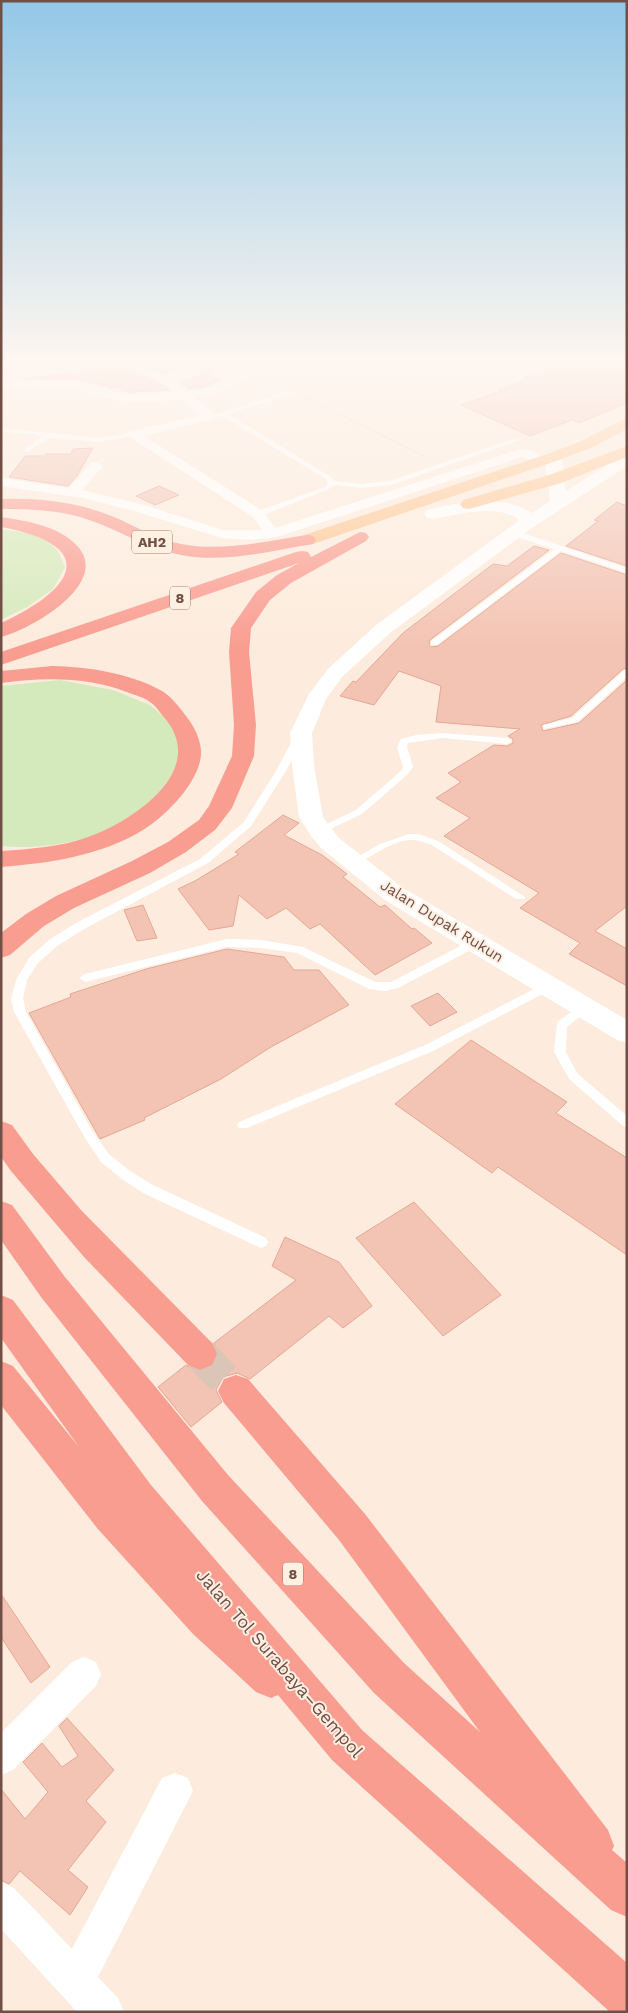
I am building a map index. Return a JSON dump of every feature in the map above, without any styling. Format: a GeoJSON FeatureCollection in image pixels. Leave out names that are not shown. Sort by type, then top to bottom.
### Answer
{"type":"FeatureCollection","features":[{"type":"Feature","properties":{"kind":"highway","name":"AH2"},"geometry":{"type":"LineString","coordinates":[[1,504],[48,504],[68,507],[100,517],[160,545],[190,551],[232,552],[307,540]]}},
{"type":"Feature","properties":{"kind":"highway"},"geometry":{"type":"LineString","coordinates":[[1,522],[22,525],[55,537],[68,544],[74,552],[77,565],[71,582],[62,594],[41,611],[1,631]]}},
{"type":"Feature","properties":{"kind":"highway","name":"8"},"geometry":{"type":"LineString","coordinates":[[1,659],[360,536]]}},
{"type":"Feature","properties":{"kind":"highway"},"geometry":{"type":"LineString","coordinates":[[1,949],[6,942],[35,920],[65,902],[141,867],[177,847],[206,825],[220,808],[243,756],[245,725],[239,652],[240,628],[264,596],[284,579],[360,536]]}},
{"type":"Feature","properties":{"kind":"highway","name":"8"},"geometry":{"type":"LineString","coordinates":[[1,640],[307,540]]}},
{"type":"Feature","properties":{"kind":"highway"},"geometry":{"type":"LineString","coordinates":[[1,677],[26,673],[75,673],[115,680],[156,697],[181,722],[190,750],[182,778],[158,808],[130,828],[100,842],[46,856],[1,859]]}},
{"type":"Feature","properties":{"kind":"highway"},"geometry":{"type":"LineString","coordinates":[[1,1133],[16,1154],[71,1219],[200,1354]]}},
{"type":"Feature","properties":{"kind":"highway","name":"8"},"geometry":{"type":"LineString","coordinates":[[1,1214],[53,1287],[215,1488],[389,1678],[627,1893]]}},
{"type":"Feature","properties":{"kind":"highway","name":"Jalan Tol Surabaya–Gempol"},"geometry":{"type":"LineString","coordinates":[[1,1310],[138,1498],[347,1745],[627,1995]]}},
{"type":"Feature","properties":{"kind":"highway"},"geometry":{"type":"LineString","coordinates":[[1,1377],[110,1516],[207,1620],[347,1745]]}},
{"type":"Feature","properties":{"kind":"highway"},"geometry":{"type":"LineString","coordinates":[[236,1391],[352,1527],[627,1893]]}},
{"type":"Feature","properties":{"kind":"main road"},"geometry":{"type":"LineString","coordinates":[[307,540],[544,460]]}},
{"type":"Feature","properties":{"kind":"main road"},"geometry":{"type":"LineString","coordinates":[[547,460],[555,479],[559,502]]}},
{"type":"Feature","properties":{"kind":"main road","name":"Jalan Dupak Rukun"},"geometry":{"type":"LineString","coordinates":[[360,536],[619,460]]}},
{"type":"Feature","properties":{"kind":"main road","name":"Jalan Dupak Rukun"},"geometry":{"type":"LineString","coordinates":[[623,460],[520,528],[383,629],[335,672],[316,698],[301,732],[303,766],[310,817],[330,843],[394,894],[627,1033]]}},
{"type":"Feature","properties":{"kind":"main road"},"geometry":{"type":"LineString","coordinates":[[433,514],[501,506],[525,516],[520,528]]}},
{"type":"Feature","properties":{"kind":"street"},"geometry":{"type":"LineString","coordinates":[[172,460],[258,514],[272,534]]}},
{"type":"Feature","properties":{"kind":"street"},"geometry":{"type":"LineString","coordinates":[[1,482],[73,492],[139,508],[211,532],[236,536],[272,534],[500,460]]}},
{"type":"Feature","properties":{"kind":"street"},"geometry":{"type":"LineString","coordinates":[[73,492],[96,466]]}},
{"type":"Feature","properties":{"kind":"street"},"geometry":{"type":"LineString","coordinates":[[1,1758],[84,1674]]}},
{"type":"Feature","properties":{"kind":"street"},"geometry":{"type":"LineString","coordinates":[[76,1980],[175,1791]]}},
{"type":"Feature","properties":{"kind":"street"},"geometry":{"type":"LineString","coordinates":[[1,1900],[104,2012]]}},
{"type":"Feature","properties":{"kind":"lane"},"geometry":{"type":"LineString","coordinates":[[297,460],[329,478],[332,483]]}},
{"type":"Feature","properties":{"kind":"lane"},"geometry":{"type":"LineString","coordinates":[[258,514],[327,488],[332,483],[376,486],[456,460]]}},
{"type":"Feature","properties":{"kind":"lane"},"geometry":{"type":"LineString","coordinates":[[520,528],[560,548],[627,571]]}},
{"type":"Feature","properties":{"kind":"lane"},"geometry":{"type":"LineString","coordinates":[[434,643],[560,548]]}},
{"type":"Feature","properties":{"kind":"lane"},"geometry":{"type":"LineString","coordinates":[[546,727],[574,720],[627,672]]}},
{"type":"Feature","properties":{"kind":"lane"},"geometry":{"type":"LineString","coordinates":[[261,1242],[148,1189],[126,1175],[105,1158],[89,1135],[20,1012],[17,998],[22,980],[34,960],[53,943],[80,926],[204,861],[248,824],[281,771],[301,732]]}},
{"type":"Feature","properties":{"kind":"lane"},"geometry":{"type":"LineString","coordinates":[[319,831],[359,812],[404,774],[408,767],[402,747],[404,742],[417,737],[436,736],[507,741]]}},
{"type":"Feature","properties":{"kind":"lane"},"geometry":{"type":"LineString","coordinates":[[354,862],[375,850],[405,839],[414,837],[424,839],[435,843],[520,897]]}},
{"type":"Feature","properties":{"kind":"lane"},"geometry":{"type":"LineString","coordinates":[[85,978],[227,943],[235,943],[261,944],[298,950],[373,986],[385,987],[394,986],[476,942]]}},
{"type":"Feature","properties":{"kind":"lane"},"geometry":{"type":"LineString","coordinates":[[243,1125],[429,1048],[548,986]]}},
{"type":"Feature","properties":{"kind":"lane"},"geometry":{"type":"LineString","coordinates":[[584,1007],[560,1025],[560,1052],[573,1076],[627,1124]]}},
{"type":"Feature","properties":{"kind":"path"},"geometry":{"type":"LineString","coordinates":[[431,460],[441,465]]}},
{"type":"Feature","properties":{"kind":"green space"},"geometry":{"type":"Polygon","coordinates":[[[1,530],[23,532],[45,540],[60,555],[65,567],[53,589],[27,607],[1,620],[1,530]]]}},
{"type":"Feature","properties":{"kind":"green space"},"geometry":{"type":"Polygon","coordinates":[[[60,680],[113,690],[150,705],[174,725],[185,751],[175,776],[161,795],[143,811],[122,824],[74,841],[24,847],[1,846],[1,686],[60,680]]]}},
{"type":"Feature","properties":{"kind":"building"},"geometry":{"type":"Polygon","coordinates":[[[22,460],[86,460],[77,476],[68,486],[9,477],[22,460]]]}},
{"type":"Feature","properties":{"kind":"building"},"geometry":{"type":"Polygon","coordinates":[[[159,486],[179,495],[155,505],[136,496],[159,486]]]}},
{"type":"Feature","properties":{"kind":"building"},"geometry":{"type":"Polygon","coordinates":[[[617,502],[627,506],[627,566],[566,546],[598,521],[594,520],[617,502]]]}},
{"type":"Feature","properties":{"kind":"building"},"geometry":{"type":"Polygon","coordinates":[[[534,546],[549,550],[430,640],[429,645],[431,647],[438,646],[561,553],[627,575],[627,668],[623,669],[571,716],[541,725],[543,731],[579,723],[627,680],[627,906],[595,931],[627,949],[627,986],[569,954],[580,943],[520,908],[539,893],[444,836],[470,818],[436,798],[461,782],[448,773],[494,745],[507,746],[513,743],[513,739],[508,736],[520,729],[436,722],[441,686],[399,671],[374,705],[340,696],[403,633],[493,564],[507,566],[534,546]]]}},
{"type":"Feature","properties":{"kind":"building"},"geometry":{"type":"Polygon","coordinates":[[[283,815],[299,823],[284,835],[322,855],[347,874],[343,877],[380,907],[385,905],[412,929],[414,928],[432,943],[375,975],[320,924],[310,929],[286,908],[267,919],[239,895],[233,926],[209,930],[178,889],[195,881],[239,854],[235,852],[283,815]]]}},
{"type":"Feature","properties":{"kind":"building"},"geometry":{"type":"Polygon","coordinates":[[[143,905],[157,938],[137,941],[124,910],[143,905]]]}},
{"type":"Feature","properties":{"kind":"building"},"geometry":{"type":"Polygon","coordinates":[[[227,949],[284,957],[294,970],[319,970],[349,1005],[271,1047],[221,1079],[144,1118],[145,1120],[100,1139],[29,1013],[71,997],[70,994],[146,969],[227,949]]]}},
{"type":"Feature","properties":{"kind":"building"},"geometry":{"type":"Polygon","coordinates":[[[438,993],[457,1012],[430,1026],[411,1006],[438,993]]]}},
{"type":"Feature","properties":{"kind":"building"},"geometry":{"type":"Polygon","coordinates":[[[471,1040],[567,1102],[556,1113],[627,1158],[627,1255],[498,1167],[492,1173],[395,1104],[471,1040]]]}},
{"type":"Feature","properties":{"kind":"building"},"geometry":{"type":"Polygon","coordinates":[[[414,1202],[501,1295],[443,1336],[356,1238],[414,1202]]]}},
{"type":"Feature","properties":{"kind":"building"},"geometry":{"type":"Polygon","coordinates":[[[285,1237],[339,1262],[372,1306],[343,1328],[329,1316],[250,1379],[237,1373],[223,1377],[216,1390],[222,1402],[191,1427],[158,1387],[186,1365],[199,1372],[213,1367],[219,1355],[214,1343],[296,1280],[272,1266],[285,1237]]]}},
{"type":"Feature","properties":{"kind":"building"},"geometry":{"type":"Polygon","coordinates":[[[1,1594],[50,1667],[31,1683],[1,1637],[1,1594]]]}},
{"type":"Feature","properties":{"kind":"building"},"geometry":{"type":"Polygon","coordinates":[[[67,1718],[114,1770],[86,1801],[106,1822],[68,1870],[88,1887],[70,1915],[20,1871],[9,1884],[1,1880],[1,1789],[25,1819],[48,1792],[23,1762],[42,1743],[62,1767],[78,1756],[59,1726],[67,1718]]]}},
{"type":"Feature","properties":{"kind":"tunnel"},"geometry":{"type":"LineString","coordinates":[[200,1354],[236,1391]]}}]}
